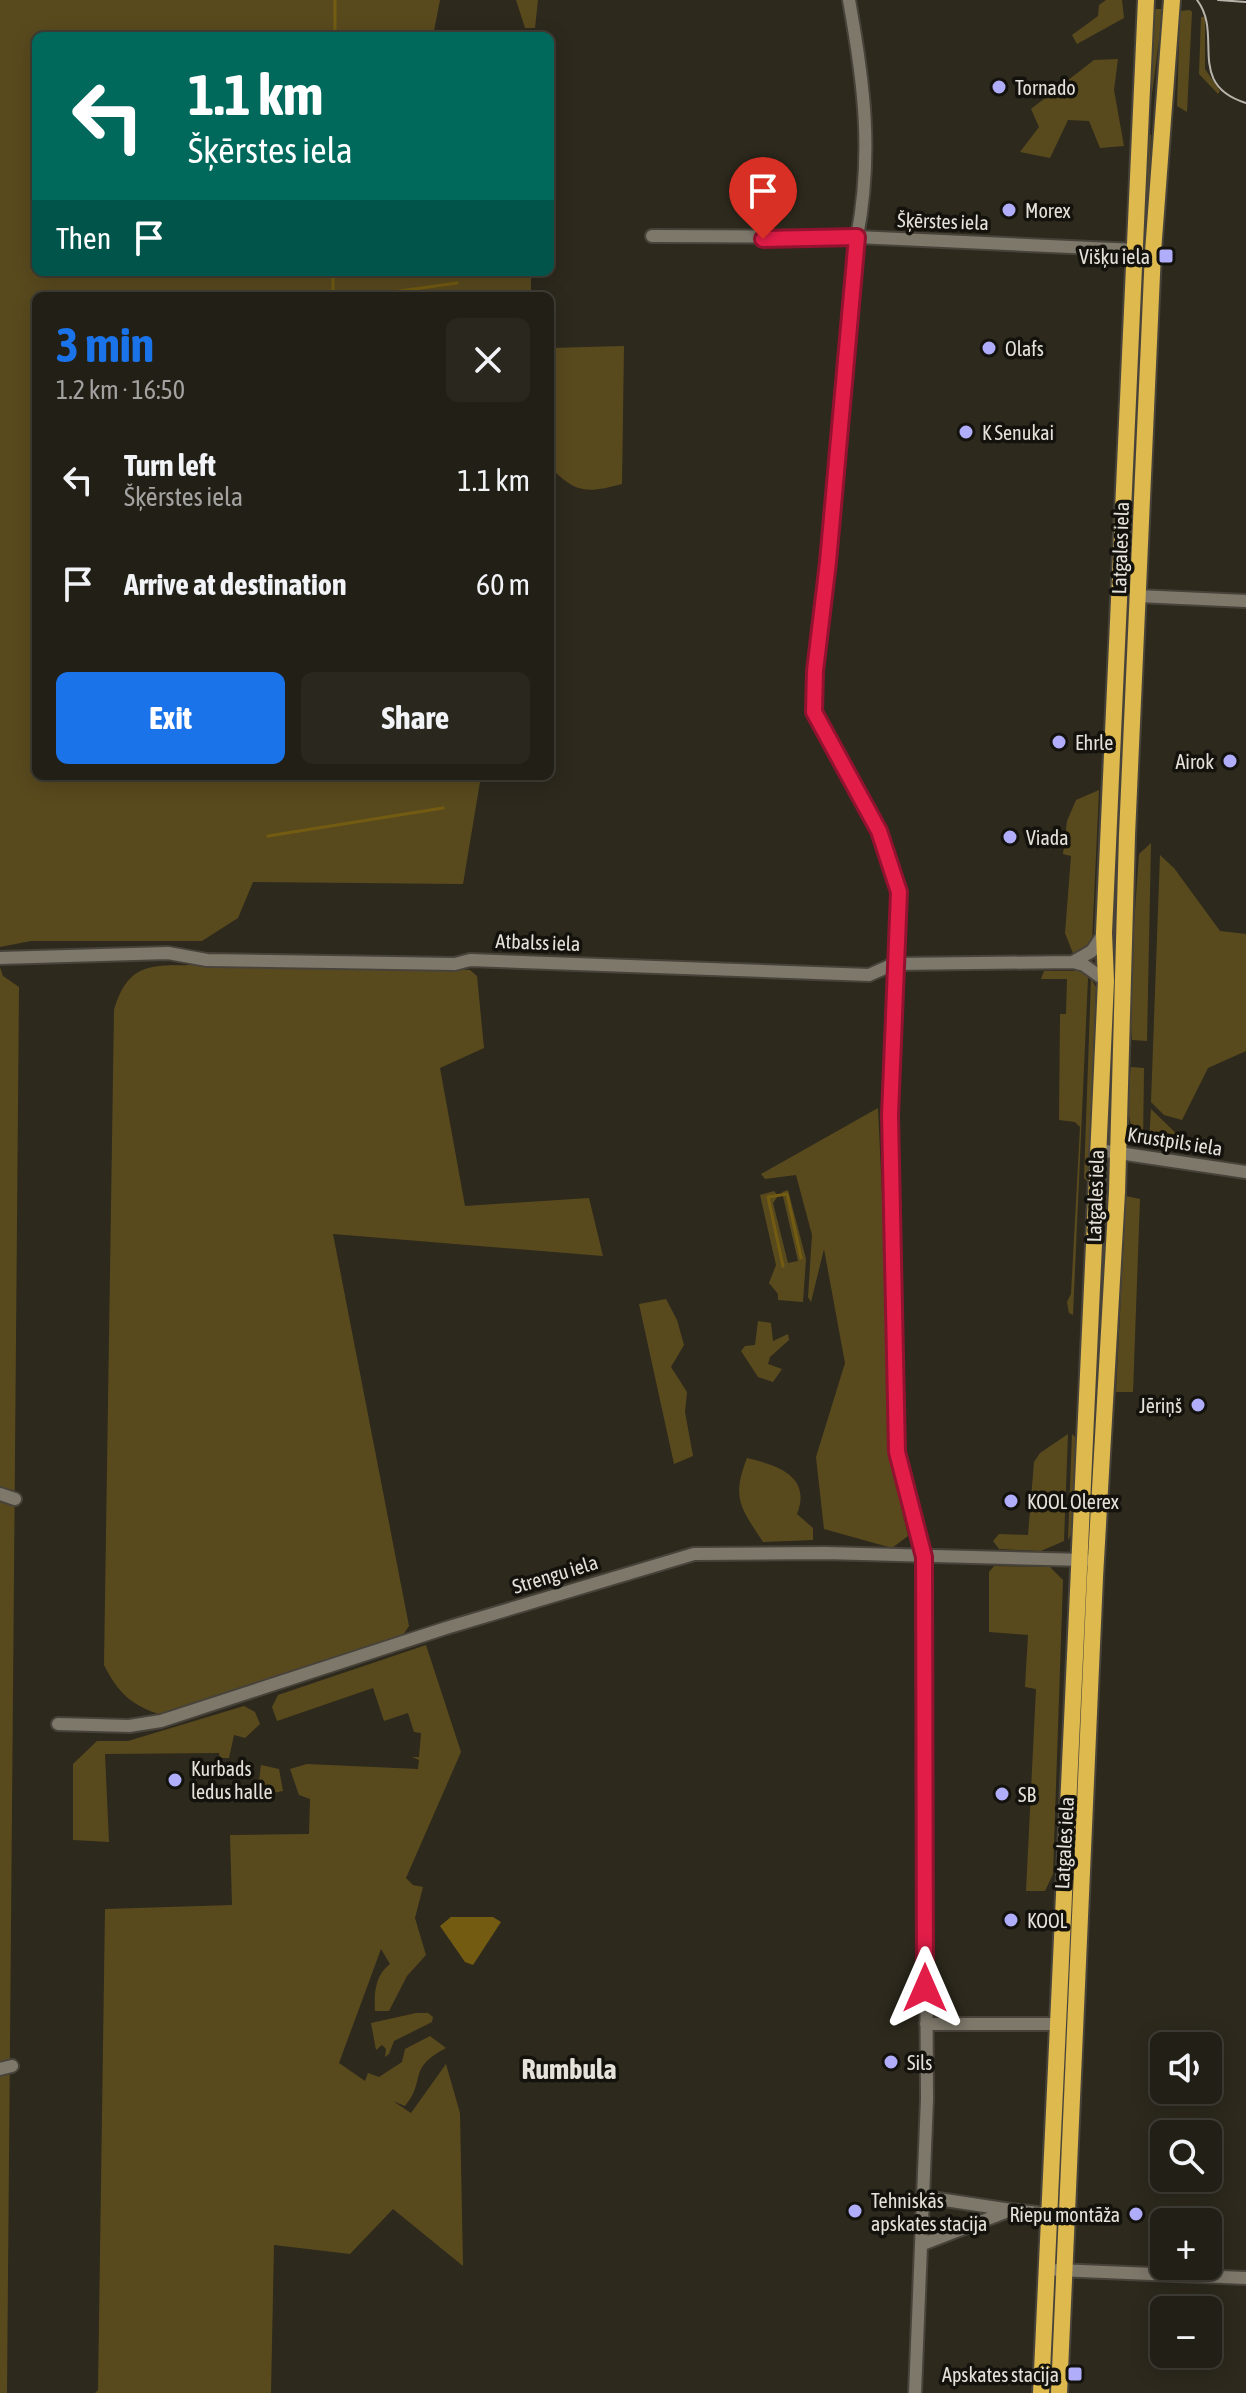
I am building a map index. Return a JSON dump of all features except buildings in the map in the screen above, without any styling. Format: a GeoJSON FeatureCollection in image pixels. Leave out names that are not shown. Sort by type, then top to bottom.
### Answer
{"type":"FeatureCollection","features":[{"type":"Feature","properties":{"kind":"highway","name":"Latgales iela"},"geometry":{"type":"LineString","coordinates":[[1041,2393],[1099,1150],[1106,981],[1104,933],[1146,0]]}},
{"type":"Feature","properties":{"kind":"highway","name":"Latgales iela"},"geometry":{"type":"LineString","coordinates":[[1059,2393],[1117,1152],[1153,252],[1172,0]]}},
{"type":"Feature","properties":{"kind":"street"},"geometry":{"type":"LineString","coordinates":[[849,0],[866,102],[866,186],[857,237],[828,562],[815,671],[814,712],[879,831],[899,892],[890,1115],[897,1452],[924,1557],[925,2197],[915,2393]]}},
{"type":"Feature","properties":{"kind":"street","name":"Šķērstes iela"},"geometry":{"type":"LineString","coordinates":[[652,236],[857,237],[1136,250]]}},
{"type":"Feature","properties":{"kind":"street"},"geometry":{"type":"LineString","coordinates":[[1138,596],[1246,601]]}},
{"type":"Feature","properties":{"kind":"street"},"geometry":{"type":"LineString","coordinates":[[1073,962],[1092,951],[1104,933]]}},
{"type":"Feature","properties":{"kind":"street","name":"Atbalss iela"},"geometry":{"type":"LineString","coordinates":[[0,958],[168,953],[207,960],[455,964],[470,960],[869,975],[894,964],[1073,962]]}},
{"type":"Feature","properties":{"kind":"street"},"geometry":{"type":"LineString","coordinates":[[1073,962],[1084,965],[1106,981]]}},
{"type":"Feature","properties":{"kind":"street","name":"Krustpils iela"},"geometry":{"type":"LineString","coordinates":[[1099,1150],[1246,1172]]}},
{"type":"Feature","properties":{"kind":"street"},"geometry":{"type":"LineString","coordinates":[[0,1494],[15,1499]]}},
{"type":"Feature","properties":{"kind":"street","name":"Strengu iela"},"geometry":{"type":"LineString","coordinates":[[58,1724],[129,1726],[161,1721],[446,1628],[694,1554],[1097,1560]]}},
{"type":"Feature","properties":{"kind":"street"},"geometry":{"type":"LineString","coordinates":[[926,2024],[1057,2024]]}},
{"type":"Feature","properties":{"kind":"street"},"geometry":{"type":"LineString","coordinates":[[925,2197],[1049,2214]]}},
{"type":"Feature","properties":{"kind":"street"},"geometry":{"type":"LineString","coordinates":[[923,2244],[983,2224],[1011,2210]]}},
{"type":"Feature","properties":{"kind":"street"},"geometry":{"type":"LineString","coordinates":[[1047,2269],[1246,2278]]}},
{"type":"Feature","properties":{"kind":"shaded area"},"geometry":{"type":"Polygon","coordinates":[[[0,0],[440,0],[434,32],[32,32],[32,276],[531,276],[531,292],[32,292],[32,780],[480,780],[463,884],[253,882],[238,918],[202,941],[31,941],[0,947],[0,0]]]}},
{"type":"Feature","properties":{"kind":"shaded area"},"geometry":{"type":"Polygon","coordinates":[[[516,0],[538,0],[535,28],[525,28],[516,0]]]}},
{"type":"Feature","properties":{"kind":"shaded area"},"geometry":{"type":"Polygon","coordinates":[[[1106,0],[1122,0],[1124,18],[1077,44],[1072,35],[1098,16],[1099,5],[1106,0]]]}},
{"type":"Feature","properties":{"kind":"shaded area"},"geometry":{"type":"Polygon","coordinates":[[[1151,9],[1163,9],[1149,117],[1147,116],[1151,9]]]}},
{"type":"Feature","properties":{"kind":"shaded area"},"geometry":{"type":"Polygon","coordinates":[[[1190,10],[1187,112],[1177,106],[1180,11],[1190,10]]]}},
{"type":"Feature","properties":{"kind":"shaded area"},"geometry":{"type":"Polygon","coordinates":[[[1201,17],[1205,17],[1205,69],[1220,91],[1218,94],[1199,74],[1201,17]]]}},
{"type":"Feature","properties":{"kind":"shaded area"},"geometry":{"type":"Polygon","coordinates":[[[1118,59],[1114,90],[1124,146],[1100,148],[1089,121],[1068,120],[1050,158],[1020,152],[1039,127],[1031,109],[1094,60],[1118,59]]]}},
{"type":"Feature","properties":{"kind":"shaded area"},"geometry":{"type":"Polygon","coordinates":[[[1149,134],[1117,947],[1112,947],[1115,865],[1149,134]]]}},
{"type":"Feature","properties":{"kind":"shaded area"},"geometry":{"type":"Polygon","coordinates":[[[624,346],[622,484],[585,490],[570,484],[554,471],[554,348],[624,346]]]}},
{"type":"Feature","properties":{"kind":"shaded area"},"geometry":{"type":"Polygon","coordinates":[[[1099,790],[1092,942],[1085,953],[1074,956],[1065,933],[1071,856],[1063,854],[1067,821],[1076,800],[1099,790]]]}},
{"type":"Feature","properties":{"kind":"shaded area"},"geometry":{"type":"Polygon","coordinates":[[[1151,843],[1147,1041],[1132,1040],[1129,996],[1139,854],[1151,843]]]}},
{"type":"Feature","properties":{"kind":"shaded area"},"geometry":{"type":"Polygon","coordinates":[[[1160,855],[1174,868],[1220,931],[1246,934],[1246,1051],[1208,1068],[1182,1120],[1164,1115],[1151,1102],[1160,855]]]}},
{"type":"Feature","properties":{"kind":"shaded area"},"geometry":{"type":"Polygon","coordinates":[[[157,966],[470,970],[477,976],[484,1048],[440,1068],[465,1206],[589,1198],[603,1256],[333,1234],[409,1626],[403,1635],[162,1715],[127,1697],[104,1665],[114,1010],[120,993],[136,974],[157,966]]]}},
{"type":"Feature","properties":{"kind":"shaded area"},"geometry":{"type":"Polygon","coordinates":[[[0,967],[3,976],[19,987],[7,2393],[0,2393],[0,967]]]}},
{"type":"Feature","properties":{"kind":"shaded area"},"geometry":{"type":"Polygon","coordinates":[[[1044,971],[1082,971],[1088,978],[1073,1315],[1069,1313],[1067,1302],[1071,1294],[1080,1127],[1075,1122],[1059,1120],[1060,1014],[1066,1014],[1067,979],[1041,979],[1044,971]]]}},
{"type":"Feature","properties":{"kind":"shaded area"},"geometry":{"type":"Polygon","coordinates":[[[1091,979],[1096,987],[1088,1182],[1084,1178],[1091,979]]]}},
{"type":"Feature","properties":{"kind":"shaded area"},"geometry":{"type":"Polygon","coordinates":[[[1131,1067],[1144,1068],[1143,1146],[1132,1129],[1130,1119],[1128,1097],[1131,1067]]]}},
{"type":"Feature","properties":{"kind":"shaded area"},"geometry":{"type":"Polygon","coordinates":[[[878,1108],[889,1342],[889,1453],[908,1536],[892,1548],[824,1529],[816,1457],[845,1363],[824,1249],[811,1302],[808,1297],[812,1235],[796,1175],[765,1179],[761,1174],[878,1108]]]}},
{"type":"Feature","properties":{"kind":"shaded area"},"geometry":{"type":"Polygon","coordinates":[[[1151,1109],[1186,1143],[1186,1144],[1149,1140],[1151,1109]]]}},
{"type":"Feature","properties":{"kind":"shaded area"},"geometry":{"type":"Polygon","coordinates":[[[788,1190],[806,1259],[803,1302],[778,1300],[778,1294],[769,1283],[776,1265],[760,1195],[774,1191],[778,1196],[773,1203],[788,1263],[798,1261],[782,1192],[788,1190]]]}},
{"type":"Feature","properties":{"kind":"shaded area"},"geometry":{"type":"Polygon","coordinates":[[[1102,1196],[1107,1196],[1090,1538],[1087,1537],[1102,1196]]]}},
{"type":"Feature","properties":{"kind":"shaded area"},"geometry":{"type":"Polygon","coordinates":[[[1126,1196],[1140,1199],[1133,1392],[1116,1392],[1126,1196]]]}},
{"type":"Feature","properties":{"kind":"shaded area"},"geometry":{"type":"Polygon","coordinates":[[[666,1299],[677,1320],[684,1345],[671,1367],[687,1392],[685,1412],[693,1456],[674,1464],[639,1304],[666,1299]]]}},
{"type":"Feature","properties":{"kind":"shaded area"},"geometry":{"type":"Polygon","coordinates":[[[758,1321],[771,1323],[773,1341],[788,1334],[789,1340],[770,1357],[768,1364],[782,1369],[773,1382],[758,1377],[741,1351],[745,1346],[755,1345],[758,1321]]]}},
{"type":"Feature","properties":{"kind":"shaded area"},"geometry":{"type":"Polygon","coordinates":[[[1068,1434],[1064,1541],[1041,1551],[999,1549],[993,1541],[999,1534],[1028,1535],[1034,1462],[1040,1453],[1068,1434]]]}},
{"type":"Feature","properties":{"kind":"shaded area"},"geometry":{"type":"Polygon","coordinates":[[[1072,1434],[1077,1439],[1073,1531],[1068,1540],[1072,1434]]]}},
{"type":"Feature","properties":{"kind":"shaded area"},"geometry":{"type":"Polygon","coordinates":[[[747,1458],[770,1464],[796,1481],[800,1490],[797,1514],[813,1528],[813,1540],[763,1542],[744,1511],[739,1494],[747,1458]]]}},
{"type":"Feature","properties":{"kind":"shaded area"},"geometry":{"type":"Polygon","coordinates":[[[994,1566],[1050,1567],[1063,1580],[1053,1874],[1045,1891],[1026,1891],[1036,1689],[1025,1687],[1028,1635],[989,1632],[989,1572],[994,1566]]]}},
{"type":"Feature","properties":{"kind":"shaded area"},"geometry":{"type":"Polygon","coordinates":[[[1087,1580],[1089,1581],[1063,2134],[1087,1580]]]}},
{"type":"Feature","properties":{"kind":"shaded area"},"geometry":{"type":"Polygon","coordinates":[[[426,1645],[461,1752],[406,1878],[413,1885],[423,1887],[415,1918],[426,1955],[407,1976],[389,2011],[375,2011],[376,1985],[381,1973],[390,1964],[381,1949],[339,2063],[365,2081],[368,2073],[379,2077],[402,2062],[405,2049],[430,2036],[446,2048],[421,2069],[415,2089],[405,2106],[393,2101],[411,2113],[446,2064],[460,2113],[463,2266],[393,2209],[350,2254],[274,2245],[271,2393],[95,2393],[98,2390],[105,1909],[232,1905],[230,1835],[309,1834],[310,1799],[299,1795],[290,1769],[307,1764],[418,1769],[419,1760],[412,1757],[419,1757],[421,1733],[414,1732],[408,1713],[384,1721],[373,1688],[277,1721],[272,1707],[278,1695],[426,1645]]]}},
{"type":"Feature","properties":{"kind":"shaded area"},"geometry":{"type":"Polygon","coordinates":[[[244,1706],[255,1712],[260,1724],[245,1738],[234,1735],[229,1758],[220,1758],[219,1753],[105,1754],[109,1842],[73,1840],[73,1764],[97,1741],[128,1741],[244,1706]]]}},
{"type":"Feature","properties":{"kind":"shaded area"},"geometry":{"type":"Polygon","coordinates":[[[261,1765],[279,1769],[283,1791],[268,1794],[258,1789],[261,1765]]]}},
{"type":"Feature","properties":{"kind":"shaded area"},"geometry":{"type":"Polygon","coordinates":[[[451,1917],[493,1917],[501,1922],[473,1965],[465,1962],[440,1926],[451,1917]]]}},
{"type":"Feature","properties":{"kind":"shaded area"},"geometry":{"type":"Polygon","coordinates":[[[428,2013],[433,2017],[432,2022],[394,2041],[385,2057],[386,2049],[382,2045],[376,2050],[371,2023],[428,2013]]]}},
{"type":"Feature","properties":{"kind":"waterway"},"geometry":{"type":"LineString","coordinates":[[335,0],[335,32]]}},
{"type":"Feature","properties":{"kind":"waterway"},"geometry":{"type":"LineString","coordinates":[[333,276],[333,292]]}},
{"type":"Feature","properties":{"kind":"waterway"},"geometry":{"type":"LineString","coordinates":[[393,292],[457,283]]}},
{"type":"Feature","properties":{"kind":"waterway"},"geometry":{"type":"LineString","coordinates":[[268,836],[443,808]]}},
{"type":"Feature","properties":{"kind":"waterway"},"geometry":{"type":"LineString","coordinates":[[783,1266],[768,1197],[787,1194],[801,1258]]}},
{"type":"Feature","properties":{"kind":"tram line"},"geometry":{"type":"LineString","coordinates":[[1197,0],[1204,14],[1211,71],[1216,84],[1227,95],[1246,103]]}},
{"type":"Feature","properties":{"kind":"tram line"},"geometry":{"type":"LineString","coordinates":[[1218,0],[1246,2]]}},
{"type":"Feature","properties":{"kind":"place","name":"Tornado"},"geometry":{"type":"Point","coordinates":[999,87]}},
{"type":"Feature","properties":{"kind":"place","name":"Morex"},"geometry":{"type":"Point","coordinates":[1009,210]}},
{"type":"Feature","properties":{"kind":"place","name":"Višķu iela"},"geometry":{"type":"Point","coordinates":[1166,256]}},
{"type":"Feature","properties":{"kind":"place","name":"Olafs"},"geometry":{"type":"Point","coordinates":[989,348]}},
{"type":"Feature","properties":{"kind":"place","name":"K Senukai"},"geometry":{"type":"Point","coordinates":[966,432]}},
{"type":"Feature","properties":{"kind":"place","name":"Ehrle"},"geometry":{"type":"Point","coordinates":[1059,742]}},
{"type":"Feature","properties":{"kind":"place","name":"Airok"},"geometry":{"type":"Point","coordinates":[1230,761]}},
{"type":"Feature","properties":{"kind":"place","name":"Viada"},"geometry":{"type":"Point","coordinates":[1010,837]}},
{"type":"Feature","properties":{"kind":"place","name":"Jēriņš"},"geometry":{"type":"Point","coordinates":[1198,1405]}},
{"type":"Feature","properties":{"kind":"place","name":"KOOL Olerex"},"geometry":{"type":"Point","coordinates":[1011,1501]}},
{"type":"Feature","properties":{"kind":"place","name":"Kurbads ledus halle"},"geometry":{"type":"Point","coordinates":[175,1780]}},
{"type":"Feature","properties":{"kind":"place","name":"SB"},"geometry":{"type":"Point","coordinates":[1002,1794]}},
{"type":"Feature","properties":{"kind":"place","name":"KOOL"},"geometry":{"type":"Point","coordinates":[1011,1920]}},
{"type":"Feature","properties":{"kind":"place","name":"Sils"},"geometry":{"type":"Point","coordinates":[891,2062]}},
{"type":"Feature","properties":{"kind":"place","name":"Tehniskās apskates stacija"},"geometry":{"type":"Point","coordinates":[855,2211]}},
{"type":"Feature","properties":{"kind":"place","name":"Riepu montāža"},"geometry":{"type":"Point","coordinates":[1136,2214]}},
{"type":"Feature","properties":{"kind":"place","name":"Apskates stacija"},"geometry":{"type":"Point","coordinates":[1075,2374]}},
{"type":"Feature","properties":{"kind":"district","name":"Rumbula"},"geometry":{"type":"Point","coordinates":[569,2069]}},
{"type":"Feature","properties":{"kind":"route"},"geometry":{"type":"LineString","coordinates":[[763,239],[857,237],[828,562],[815,671],[814,712],[879,831],[899,892],[890,1115],[897,1452],[924,1557],[925,1988]]}}]}
